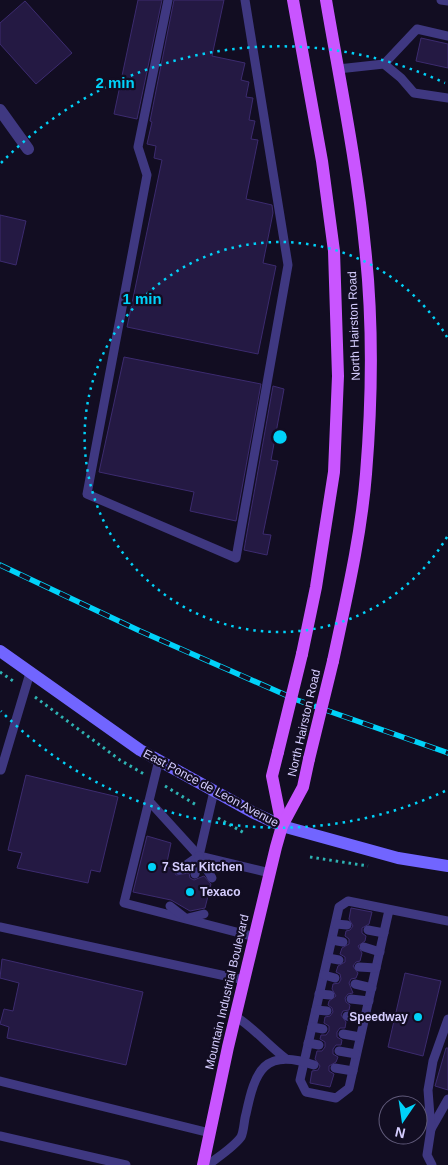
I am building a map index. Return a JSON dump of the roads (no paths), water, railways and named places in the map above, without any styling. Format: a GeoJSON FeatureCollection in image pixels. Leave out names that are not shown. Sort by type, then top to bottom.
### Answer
{"type":"FeatureCollection","features":[{"type":"Feature","properties":{"kind":"main road","name":"North Hairston Road"},"geometry":{"type":"LineString","coordinates":[[282,826],[272,776],[302,654],[316,586],[334,472],[338,376],[334,251],[322,161],[293,0]]}},
{"type":"Feature","properties":{"kind":"main road","name":"North Hairston Road"},"geometry":{"type":"LineString","coordinates":[[282,826],[303,787],[348,592],[366,476],[371,376],[366,248],[354,156],[326,0]]}},
{"type":"Feature","properties":{"kind":"main road","name":"East Ponce de Leon Avenue"},"geometry":{"type":"LineString","coordinates":[[0,652],[140,750],[282,826],[398,858],[448,866]]}},
{"type":"Feature","properties":{"kind":"main road","name":"Mountain Industrial Boulevard"},"geometry":{"type":"LineString","coordinates":[[203,1165],[235,1016],[282,826]]}},
{"type":"Feature","properties":{"kind":"street"},"geometry":{"type":"LineString","coordinates":[[0,110],[28,149]]}},
{"type":"Feature","properties":{"kind":"lane"},"geometry":{"type":"LineString","coordinates":[[168,0],[138,147],[147,175],[87,494],[236,558],[288,265],[245,0]]}},
{"type":"Feature","properties":{"kind":"lane"},"geometry":{"type":"LineString","coordinates":[[442,0],[448,1]]}},
{"type":"Feature","properties":{"kind":"lane"},"geometry":{"type":"LineString","coordinates":[[338,69],[384,64],[417,29],[448,36]]}},
{"type":"Feature","properties":{"kind":"lane"},"geometry":{"type":"LineString","coordinates":[[384,64],[401,78],[414,94],[448,98]]}},
{"type":"Feature","properties":{"kind":"lane"},"geometry":{"type":"LineString","coordinates":[[1,770],[30,673]]}},
{"type":"Feature","properties":{"kind":"lane"},"geometry":{"type":"LineString","coordinates":[[159,760],[124,903],[187,915],[254,937]]}},
{"type":"Feature","properties":{"kind":"lane"},"geometry":{"type":"LineString","coordinates":[[195,874],[214,791]]}},
{"type":"Feature","properties":{"kind":"lane"},"geometry":{"type":"LineString","coordinates":[[149,801],[199,856],[212,878]]}},
{"type":"Feature","properties":{"kind":"lane"},"geometry":{"type":"LineString","coordinates":[[179,870],[199,856],[270,873]]}},
{"type":"Feature","properties":{"kind":"lane"},"geometry":{"type":"LineString","coordinates":[[389,910],[349,1088],[336,1098],[306,1092],[300,1080],[339,907],[348,901],[448,920]]}},
{"type":"Feature","properties":{"kind":"lane"},"geometry":{"type":"LineString","coordinates":[[170,906],[187,915],[204,914]]}},
{"type":"Feature","properties":{"kind":"lane"},"geometry":{"type":"LineString","coordinates":[[336,924],[347,925]]}},
{"type":"Feature","properties":{"kind":"lane"},"geometry":{"type":"LineString","coordinates":[[0,927],[244,980]]}},
{"type":"Feature","properties":{"kind":"lane"},"geometry":{"type":"LineString","coordinates":[[368,930],[384,933]]}},
{"type":"Feature","properties":{"kind":"lane"},"geometry":{"type":"LineString","coordinates":[[332,940],[343,942]]}},
{"type":"Feature","properties":{"kind":"lane"},"geometry":{"type":"LineString","coordinates":[[364,947],[380,952]]}},
{"type":"Feature","properties":{"kind":"lane"},"geometry":{"type":"LineString","coordinates":[[328,958],[339,960]]}},
{"type":"Feature","properties":{"kind":"lane"},"geometry":{"type":"LineString","coordinates":[[359,966],[376,968]]}},
{"type":"Feature","properties":{"kind":"lane"},"geometry":{"type":"LineString","coordinates":[[324,975],[335,978]]}},
{"type":"Feature","properties":{"kind":"lane"},"geometry":{"type":"LineString","coordinates":[[355,984],[372,988]]}},
{"type":"Feature","properties":{"kind":"lane"},"geometry":{"type":"LineString","coordinates":[[319,994],[330,995]]}},
{"type":"Feature","properties":{"kind":"lane"},"geometry":{"type":"LineString","coordinates":[[351,999],[368,1001]]}},
{"type":"Feature","properties":{"kind":"lane"},"geometry":{"type":"LineString","coordinates":[[316,1010],[327,1011]]}},
{"type":"Feature","properties":{"kind":"lane"},"geometry":{"type":"LineString","coordinates":[[235,1016],[255,1029],[267,1043],[285,1058]]}},
{"type":"Feature","properties":{"kind":"lane"},"geometry":{"type":"LineString","coordinates":[[347,1016],[364,1020]]}},
{"type":"Feature","properties":{"kind":"lane"},"geometry":{"type":"LineString","coordinates":[[432,1165],[427,1155],[432,1129],[428,1090],[433,1061],[448,1018]]}},
{"type":"Feature","properties":{"kind":"lane"},"geometry":{"type":"LineString","coordinates":[[312,1027],[323,1029]]}},
{"type":"Feature","properties":{"kind":"lane"},"geometry":{"type":"LineString","coordinates":[[343,1034],[360,1037]]}},
{"type":"Feature","properties":{"kind":"lane"},"geometry":{"type":"LineString","coordinates":[[308,1043],[319,1045]]}},
{"type":"Feature","properties":{"kind":"lane"},"geometry":{"type":"LineString","coordinates":[[339,1051],[356,1054]]}},
{"type":"Feature","properties":{"kind":"lane"},"geometry":{"type":"LineString","coordinates":[[208,1165],[241,1136],[251,1087],[257,1072],[271,1062],[285,1058],[304,1061],[314,1065]]}},
{"type":"Feature","properties":{"kind":"lane"},"geometry":{"type":"LineString","coordinates":[[335,1068],[352,1071]]}},
{"type":"Feature","properties":{"kind":"lane"},"geometry":{"type":"LineString","coordinates":[[0,1081],[210,1133]]}},
{"type":"Feature","properties":{"kind":"lane"},"geometry":{"type":"LineString","coordinates":[[432,1129],[448,1099]]}},
{"type":"Feature","properties":{"kind":"lane"},"geometry":{"type":"LineString","coordinates":[[0,1136],[126,1165]]}},
{"type":"Feature","properties":{"kind":"railway"},"geometry":{"type":"LineString","coordinates":[[0,565],[140,631],[297,700],[448,753]]}},
{"type":"Feature","properties":{"kind":"place","name":"7 Star Kitchen"},"geometry":{"type":"Point","coordinates":[152,867]}},
{"type":"Feature","properties":{"kind":"place","name":"Texaco"},"geometry":{"type":"Point","coordinates":[190,892]}},
{"type":"Feature","properties":{"kind":"place","name":"Speedway"},"geometry":{"type":"Point","coordinates":[418,1017]}}]}
